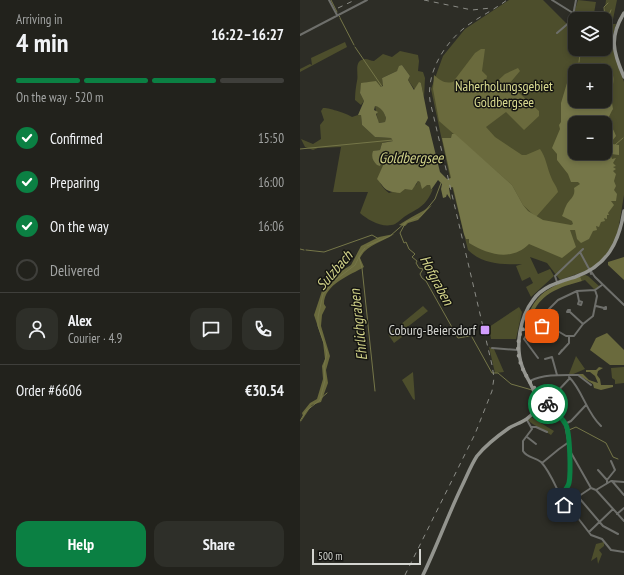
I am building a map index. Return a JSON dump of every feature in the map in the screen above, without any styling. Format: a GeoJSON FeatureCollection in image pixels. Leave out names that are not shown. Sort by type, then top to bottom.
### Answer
{"type":"FeatureCollection","features":[{"type":"Feature","properties":{"kind":"street"},"geometry":{"type":"LineString","coordinates":[[329,0],[337,15]]}},
{"type":"Feature","properties":{"kind":"street"},"geometry":{"type":"LineString","coordinates":[[300,35],[368,0]]}},
{"type":"Feature","properties":{"kind":"street"},"geometry":{"type":"LineString","coordinates":[[552,0],[571,12]]}},
{"type":"Feature","properties":{"kind":"street"},"geometry":{"type":"LineString","coordinates":[[573,12],[576,0]]}},
{"type":"Feature","properties":{"kind":"street"},"geometry":{"type":"LineString","coordinates":[[624,13],[617,25],[614,45],[624,77]]}},
{"type":"Feature","properties":{"kind":"street"},"geometry":{"type":"LineString","coordinates":[[557,33],[568,24]]}},
{"type":"Feature","properties":{"kind":"street"},"geometry":{"type":"LineString","coordinates":[[624,211],[620,232],[614,247],[605,259],[591,272],[557,282],[536,295],[525,316],[521,329],[518,350],[523,368],[535,392],[565,424],[570,451],[569,483],[560,495],[559,502],[573,511],[592,536],[602,540],[611,550],[624,552]]}},
{"type":"Feature","properties":{"kind":"street"},"geometry":{"type":"LineString","coordinates":[[557,282],[555,276],[582,249]]}},
{"type":"Feature","properties":{"kind":"street"},"geometry":{"type":"LineString","coordinates":[[580,252],[591,272],[602,285],[624,305]]}},
{"type":"Feature","properties":{"kind":"street"},"geometry":{"type":"LineString","coordinates":[[521,329],[529,331],[537,329],[541,325],[548,309],[555,302],[577,291],[595,290],[602,285]]}},
{"type":"Feature","properties":{"kind":"street"},"geometry":{"type":"LineString","coordinates":[[570,337],[575,335],[583,324],[593,316],[597,295],[595,290]]}},
{"type":"Feature","properties":{"kind":"street"},"geometry":{"type":"LineString","coordinates":[[577,291],[579,301]]}},
{"type":"Feature","properties":{"kind":"street"},"geometry":{"type":"LineString","coordinates":[[596,306],[604,308]]}},
{"type":"Feature","properties":{"kind":"street"},"geometry":{"type":"LineString","coordinates":[[570,312],[583,324]]}},
{"type":"Feature","properties":{"kind":"street"},"geometry":{"type":"LineString","coordinates":[[541,325],[555,329],[570,337]]}},
{"type":"Feature","properties":{"kind":"street"},"geometry":{"type":"LineString","coordinates":[[551,337],[555,329]]}},
{"type":"Feature","properties":{"kind":"street"},"geometry":{"type":"LineString","coordinates":[[529,331],[524,339],[538,358]]}},
{"type":"Feature","properties":{"kind":"street"},"geometry":{"type":"LineString","coordinates":[[562,350],[569,343],[570,337]]}},
{"type":"Feature","properties":{"kind":"street"},"geometry":{"type":"LineString","coordinates":[[492,348],[518,350]]}},
{"type":"Feature","properties":{"kind":"street"},"geometry":{"type":"LineString","coordinates":[[545,359],[552,357],[557,375]]}},
{"type":"Feature","properties":{"kind":"street"},"geometry":{"type":"LineString","coordinates":[[530,381],[557,375],[569,377],[578,375],[591,385]]}},
{"type":"Feature","properties":{"kind":"street"},"geometry":{"type":"LineString","coordinates":[[423,575],[446,521],[474,462],[483,450],[507,430],[526,419],[534,410],[553,396],[569,377]]}},
{"type":"Feature","properties":{"kind":"street"},"geometry":{"type":"LineString","coordinates":[[569,377],[601,426]]}},
{"type":"Feature","properties":{"kind":"street"},"geometry":{"type":"LineString","coordinates":[[534,410],[535,392]]}},
{"type":"Feature","properties":{"kind":"street"},"geometry":{"type":"LineString","coordinates":[[565,424],[571,421],[586,405]]}},
{"type":"Feature","properties":{"kind":"street"},"geometry":{"type":"LineString","coordinates":[[526,419],[532,427],[536,427],[547,432]]}},
{"type":"Feature","properties":{"kind":"street"},"geometry":{"type":"LineString","coordinates":[[532,427],[522,444],[523,451],[527,455],[542,463],[560,495]]}},
{"type":"Feature","properties":{"kind":"street"},"geometry":{"type":"LineString","coordinates":[[527,437],[536,444]]}},
{"type":"Feature","properties":{"kind":"street"},"geometry":{"type":"LineString","coordinates":[[542,463],[555,451],[569,442]]}},
{"type":"Feature","properties":{"kind":"street"},"geometry":{"type":"LineString","coordinates":[[570,451],[591,488],[596,490],[624,521]]}},
{"type":"Feature","properties":{"kind":"street"},"geometry":{"type":"LineString","coordinates":[[607,483],[607,480],[614,470],[611,461]]}},
{"type":"Feature","properties":{"kind":"street"},"geometry":{"type":"LineString","coordinates":[[598,470],[607,480]]}},
{"type":"Feature","properties":{"kind":"street"},"geometry":{"type":"LineString","coordinates":[[596,490],[612,481],[624,482]]}},
{"type":"Feature","properties":{"kind":"street"},"geometry":{"type":"LineString","coordinates":[[612,481],[624,496]]}},
{"type":"Feature","properties":{"kind":"street"},"geometry":{"type":"LineString","coordinates":[[591,488],[579,497],[605,527],[618,534]]}},
{"type":"Feature","properties":{"kind":"street"},"geometry":{"type":"LineString","coordinates":[[617,514],[624,508]]}},
{"type":"Feature","properties":{"kind":"street"},"geometry":{"type":"LineString","coordinates":[[589,532],[613,509]]}},
{"type":"Feature","properties":{"kind":"green space","name":"Naherholungsgebiet Goldbergsee"},"geometry":{"type":"Polygon","coordinates":[[[509,0],[543,0],[568,26],[568,56],[612,56],[612,24],[616,24],[613,35],[613,48],[624,82],[624,195],[617,237],[605,257],[591,269],[560,280],[547,263],[530,257],[538,274],[550,269],[554,276],[531,297],[526,287],[533,283],[530,277],[522,281],[516,266],[522,264],[493,263],[474,255],[468,250],[450,178],[431,89],[443,56],[465,29],[509,0]]]}},
{"type":"Feature","properties":{"kind":"green space"},"geometry":{"type":"Polygon","coordinates":[[[578,0],[596,2],[594,12],[574,12],[578,0]]]}},
{"type":"Feature","properties":{"kind":"green space","name":"Naherholungsgebiet Goldbergsee"},"geometry":{"type":"Polygon","coordinates":[[[606,0],[617,0],[612,24],[612,12],[604,12],[606,0]]]}},
{"type":"Feature","properties":{"kind":"green space"},"geometry":{"type":"Polygon","coordinates":[[[345,42],[347,47],[300,72],[300,69],[310,64],[312,65],[311,58],[345,42]]]}},
{"type":"Feature","properties":{"kind":"green space"},"geometry":{"type":"Polygon","coordinates":[[[481,49],[485,49],[482,71],[487,76],[486,81],[489,86],[492,86],[505,74],[518,68],[520,71],[509,84],[539,111],[539,116],[524,130],[506,112],[486,127],[495,137],[522,155],[526,155],[540,149],[542,152],[558,192],[536,217],[523,205],[512,185],[439,121],[433,89],[434,75],[445,82],[453,82],[475,53],[481,49]]]}},
{"type":"Feature","properties":{"kind":"green space"},"geometry":{"type":"Polygon","coordinates":[[[400,51],[418,55],[418,71],[423,72],[425,78],[424,98],[421,83],[415,90],[408,80],[410,76],[402,65],[397,71],[382,78],[383,85],[381,87],[371,82],[363,84],[361,86],[360,93],[364,101],[361,105],[355,100],[357,68],[359,62],[365,59],[374,61],[383,54],[392,57],[400,51]]]}},
{"type":"Feature","properties":{"kind":"green space"},"geometry":{"type":"Polygon","coordinates":[[[375,106],[381,108],[386,118],[385,122],[379,123],[375,106]]]}},
{"type":"Feature","properties":{"kind":"green space"},"geometry":{"type":"Polygon","coordinates":[[[323,108],[338,111],[352,117],[361,114],[362,125],[375,137],[391,138],[393,141],[382,143],[380,150],[375,151],[385,161],[380,175],[381,185],[389,193],[416,185],[418,181],[423,188],[424,185],[430,185],[431,190],[433,189],[425,202],[395,224],[381,225],[371,221],[360,213],[368,192],[333,192],[341,147],[318,148],[313,150],[305,147],[301,139],[313,144],[321,139],[320,125],[324,120],[321,111],[323,108]]]}},
{"type":"Feature","properties":{"kind":"green space"},"geometry":{"type":"Polygon","coordinates":[[[432,205],[418,220],[408,223],[405,226],[399,225],[424,210],[432,205]]]}},
{"type":"Feature","properties":{"kind":"green space"},"geometry":{"type":"Polygon","coordinates":[[[394,234],[366,250],[360,258],[364,267],[339,281],[328,291],[325,297],[324,304],[326,307],[322,315],[321,326],[330,356],[326,370],[328,383],[321,402],[312,405],[300,423],[303,416],[302,413],[310,403],[317,399],[323,379],[322,366],[325,359],[323,342],[314,315],[322,291],[343,270],[351,265],[361,246],[379,237],[394,234]]]}},
{"type":"Feature","properties":{"kind":"green space"},"geometry":{"type":"Polygon","coordinates":[[[624,257],[624,280],[608,265],[608,262],[624,257]]]}},
{"type":"Feature","properties":{"kind":"green space"},"geometry":{"type":"Polygon","coordinates":[[[585,275],[599,286],[597,289],[594,289],[585,280],[582,281],[580,276],[585,275]]]}},
{"type":"Feature","properties":{"kind":"green space"},"geometry":{"type":"Polygon","coordinates":[[[580,276],[582,281],[556,290],[539,303],[533,313],[529,330],[527,323],[530,311],[539,297],[558,284],[580,276]]]}},
{"type":"Feature","properties":{"kind":"green space"},"geometry":{"type":"Polygon","coordinates":[[[423,306],[428,311],[401,332],[399,329],[402,327],[400,325],[423,306]]]}},
{"type":"Feature","properties":{"kind":"green space"},"geometry":{"type":"Polygon","coordinates":[[[519,307],[522,312],[516,339],[491,339],[489,327],[519,307]]]}},
{"type":"Feature","properties":{"kind":"green space"},"geometry":{"type":"Polygon","coordinates":[[[396,328],[402,337],[394,343],[388,334],[396,328]]]}},
{"type":"Feature","properties":{"kind":"green space"},"geometry":{"type":"Polygon","coordinates":[[[607,333],[624,350],[624,365],[610,365],[590,350],[596,338],[607,333]]]}},
{"type":"Feature","properties":{"kind":"green space"},"geometry":{"type":"Polygon","coordinates":[[[489,347],[494,349],[504,372],[495,373],[489,347]]]}},
{"type":"Feature","properties":{"kind":"green space"},"geometry":{"type":"Polygon","coordinates":[[[576,356],[585,369],[571,375],[569,374],[576,356]]]}},
{"type":"Feature","properties":{"kind":"green space"},"geometry":{"type":"Polygon","coordinates":[[[599,367],[603,368],[598,371],[597,375],[600,379],[601,385],[613,385],[613,387],[601,390],[594,388],[593,384],[577,374],[583,374],[589,380],[598,383],[595,376],[590,372],[586,372],[586,370],[596,370],[599,367]]]}},
{"type":"Feature","properties":{"kind":"green space"},"geometry":{"type":"Polygon","coordinates":[[[624,367],[624,383],[615,384],[615,380],[612,378],[611,368],[624,367]]]}},
{"type":"Feature","properties":{"kind":"green space"},"geometry":{"type":"Polygon","coordinates":[[[413,372],[415,400],[402,380],[413,372]]]}},
{"type":"Feature","properties":{"kind":"green space"},"geometry":{"type":"Polygon","coordinates":[[[531,417],[554,431],[551,435],[536,426],[528,420],[531,417]]]}},
{"type":"Feature","properties":{"kind":"green space"},"geometry":{"type":"Polygon","coordinates":[[[604,542],[604,546],[599,550],[602,554],[598,564],[597,557],[591,561],[596,544],[604,542]]]}},
{"type":"Feature","properties":{"kind":"water","name":"Goldbergsee"},"geometry":{"type":"Polygon","coordinates":[[[402,65],[410,76],[408,80],[414,90],[419,82],[421,83],[428,118],[425,124],[429,127],[440,172],[447,179],[451,178],[442,138],[451,138],[452,134],[455,134],[512,185],[528,211],[543,220],[571,225],[573,224],[572,221],[562,216],[565,207],[574,194],[574,188],[580,184],[578,182],[571,182],[568,174],[557,160],[557,154],[552,148],[560,129],[561,103],[567,83],[568,108],[612,108],[612,100],[613,109],[610,116],[568,116],[568,160],[612,160],[616,158],[613,163],[616,166],[613,167],[616,169],[613,171],[616,174],[614,181],[616,186],[614,190],[617,194],[616,201],[611,201],[614,205],[608,213],[609,215],[607,215],[607,219],[604,218],[605,221],[601,222],[599,227],[596,226],[597,230],[593,231],[589,239],[581,243],[577,239],[575,230],[570,230],[576,247],[562,258],[529,244],[522,250],[515,253],[491,253],[476,247],[469,243],[469,239],[466,239],[453,187],[449,188],[451,200],[447,194],[446,197],[443,198],[441,189],[442,184],[438,180],[431,190],[430,185],[427,185],[422,189],[420,182],[418,181],[412,190],[405,189],[400,193],[387,190],[377,179],[385,161],[383,159],[380,166],[377,165],[374,162],[372,153],[373,151],[380,150],[382,143],[393,141],[391,138],[375,137],[362,125],[361,115],[358,115],[364,101],[360,93],[361,83],[376,81],[381,87],[383,86],[382,78],[397,71],[399,66],[402,65]],[[375,106],[374,110],[378,112],[376,114],[379,123],[385,122],[386,118],[379,107],[375,106]]]}},
{"type":"Feature","properties":{"kind":"water","name":"Goldbergsee"},"geometry":{"type":"Polygon","coordinates":[[[612,74],[613,81],[612,96],[612,74]]]}},
{"type":"Feature","properties":{"kind":"water","name":"Goldbergsee"},"geometry":{"type":"Polygon","coordinates":[[[612,128],[614,131],[616,136],[612,141],[612,128]]]}},
{"type":"Feature","properties":{"kind":"water"},"geometry":{"type":"Polygon","coordinates":[[[612,144],[619,145],[619,155],[612,154],[612,144]]]}},
{"type":"Feature","properties":{"kind":"waterway"},"geometry":{"type":"LineString","coordinates":[[331,0],[337,12]]}},
{"type":"Feature","properties":{"kind":"waterway","name":"Sulzbach"},"geometry":{"type":"LineString","coordinates":[[604,12],[604,7],[608,3]]}},
{"type":"Feature","properties":{"kind":"waterway"},"geometry":{"type":"LineString","coordinates":[[340,18],[354,45]]}},
{"type":"Feature","properties":{"kind":"waterway"},"geometry":{"type":"LineString","coordinates":[[355,47],[383,88]]}},
{"type":"Feature","properties":{"kind":"waterway","name":"Sulzbach"},"geometry":{"type":"LineString","coordinates":[[579,62],[580,56]]}},
{"type":"Feature","properties":{"kind":"waterway"},"geometry":{"type":"LineString","coordinates":[[615,145],[623,138]]}},
{"type":"Feature","properties":{"kind":"waterway"},"geometry":{"type":"LineString","coordinates":[[300,149],[393,140]]}},
{"type":"Feature","properties":{"kind":"waterway","name":"Sulzbach"},"geometry":{"type":"LineString","coordinates":[[367,246],[390,236],[406,222],[421,216],[435,199],[441,183]]}},
{"type":"Feature","properties":{"kind":"waterway","name":"Hofgraben"},"geometry":{"type":"LineString","coordinates":[[406,222],[400,233],[404,243],[406,242],[409,249],[415,254],[412,257],[417,261],[416,263],[419,268],[423,269],[420,274],[422,278],[426,281],[458,338],[470,336]]}},
{"type":"Feature","properties":{"kind":"waterway"},"geometry":{"type":"LineString","coordinates":[[306,250],[324,252],[372,235],[379,239]]}},
{"type":"Feature","properties":{"kind":"waterway","name":"Sulzbach"},"geometry":{"type":"LineString","coordinates":[[300,421],[306,411],[320,400],[325,380],[324,366],[327,352],[318,326],[318,317],[323,294],[334,281],[355,265],[365,248]]}},
{"type":"Feature","properties":{"kind":"waterway"},"geometry":{"type":"LineString","coordinates":[[300,249],[304,250]]}},
{"type":"Feature","properties":{"kind":"waterway","name":"Ehrlichgraben"},"geometry":{"type":"LineString","coordinates":[[359,257],[362,268],[375,391]]}},
{"type":"Feature","properties":{"kind":"waterway","name":"Hofgraben"},"geometry":{"type":"LineString","coordinates":[[472,337],[492,373],[498,373],[511,384],[532,390]]}},
{"type":"Feature","properties":{"kind":"waterway","name":"Sulzbach"},"geometry":{"type":"LineString","coordinates":[[320,399],[327,393]]}},
{"type":"Feature","properties":{"kind":"waterway"},"geometry":{"type":"LineString","coordinates":[[569,430],[576,427],[606,443],[613,457],[618,459]]}},
{"type":"Feature","properties":{"kind":"railway"},"geometry":{"type":"LineString","coordinates":[[338,8],[355,0]]}},
{"type":"Feature","properties":{"kind":"railway"},"geometry":{"type":"LineString","coordinates":[[424,0],[472,10],[491,8]]}},
{"type":"Feature","properties":{"kind":"railway"},"geometry":{"type":"LineString","coordinates":[[405,575],[475,434],[492,391],[494,378],[430,101],[431,79],[439,58],[452,40],[468,25],[507,0]]}},
{"type":"Feature","properties":{"kind":"way so far"},"geometry":{"type":"LineString","coordinates":[[542,326],[541,325],[532,331],[521,329],[518,350],[522,366],[535,392],[548,404]]}},
{"type":"Feature","properties":{"kind":"place","name":"Coburg-Beiersdorf"},"geometry":{"type":"Point","coordinates":[485,330]}},
{"type":"Feature","properties":{"kind":"route"},"geometry":{"type":"LineString","coordinates":[[548,404],[565,424],[568,431],[570,451],[568,466],[569,483],[560,495],[559,502],[564,505]]}}]}
